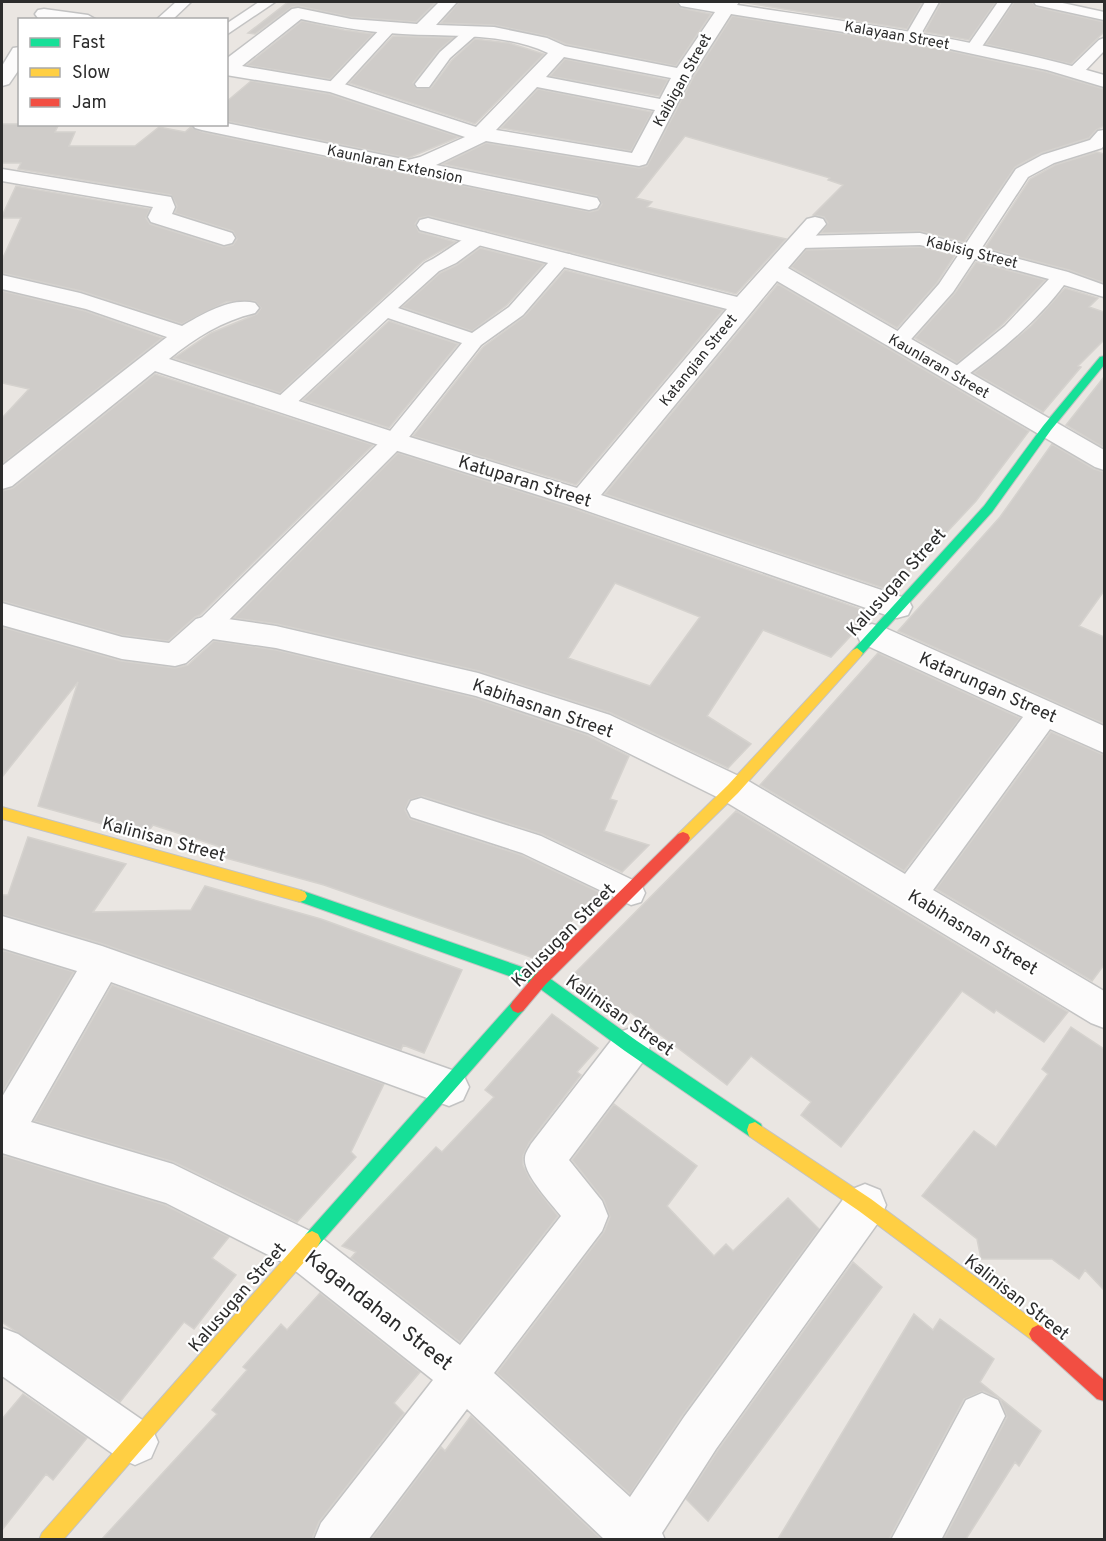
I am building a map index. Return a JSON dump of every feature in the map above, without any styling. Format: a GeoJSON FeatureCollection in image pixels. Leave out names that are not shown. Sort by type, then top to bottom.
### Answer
{"type":"FeatureCollection","features":[{"type":"Feature","properties":{"kind":"street"},"geometry":{"type":"LineString","coordinates":[[421,30],[448,2]]}},
{"type":"Feature","properties":{"kind":"street","name":"Kalayaan Street"},"geometry":{"type":"LineString","coordinates":[[687,2],[727,5],[974,48],[1104,81]]}},
{"type":"Feature","properties":{"kind":"street","name":"Kaibigan Street"},"geometry":{"type":"LineString","coordinates":[[481,134],[639,160],[682,75],[727,5]]}},
{"type":"Feature","properties":{"kind":"street"},"geometry":{"type":"LineString","coordinates":[[351,24],[366,9]]}},
{"type":"Feature","properties":{"kind":"street"},"geometry":{"type":"LineString","coordinates":[[46,12],[78,18]]}},
{"type":"Feature","properties":{"kind":"street"},"geometry":{"type":"LineString","coordinates":[[228,68],[298,13],[351,24],[389,28],[494,33],[528,40],[560,51],[682,75]]}},
{"type":"Feature","properties":{"kind":"street"},"geometry":{"type":"LineString","coordinates":[[228,42],[255,48]]}},
{"type":"Feature","properties":{"kind":"street"},"geometry":{"type":"LineString","coordinates":[[405,166],[426,162],[475,140],[560,51]]}},
{"type":"Feature","properties":{"kind":"street"},"geometry":{"type":"LineString","coordinates":[[2,80],[18,55]]}},
{"type":"Feature","properties":{"kind":"street"},"geometry":{"type":"LineString","coordinates":[[228,69],[334,87],[481,134]]}},
{"type":"Feature","properties":{"kind":"street"},"geometry":{"type":"LineString","coordinates":[[532,80],[666,106]]}},
{"type":"Feature","properties":{"kind":"street"},"geometry":{"type":"LineString","coordinates":[[2,89],[18,92]]}},
{"type":"Feature","properties":{"kind":"street","name":"Kaunlaran Extension"},"geometry":{"type":"LineString","coordinates":[[212,126],[589,203]]}},
{"type":"Feature","properties":{"kind":"street"},"geometry":{"type":"LineString","coordinates":[[2,175],[163,202],[164,207],[159,217],[224,238]]}},
{"type":"Feature","properties":{"kind":"street"},"geometry":{"type":"LineString","coordinates":[[428,225],[742,306]]}},
{"type":"Feature","properties":{"kind":"street","name":"Katangian Street"},"geometry":{"type":"LineString","coordinates":[[583,499],[742,306],[808,233]]}},
{"type":"Feature","properties":{"kind":"street","name":"Kaunlaran Street"},"geometry":{"type":"LineString","coordinates":[[774,270],[1104,461]]}},
{"type":"Feature","properties":{"kind":"street"},"geometry":{"type":"LineString","coordinates":[[2,282],[46,290],[125,312],[184,335]]}},
{"type":"Feature","properties":{"kind":"street"},"geometry":{"type":"LineString","coordinates":[[2,480],[184,335],[224,313],[247,308]]}},
{"type":"Feature","properties":{"kind":"street","name":"Kalusugan Street"},"geometry":{"type":"LineString","coordinates":[[49,1539],[449,1087],[540,980],[733,789],[988,509],[1047,428],[1104,359]]}},
{"type":"Feature","properties":{"kind":"street","name":"Katuparan Street"},"geometry":{"type":"LineString","coordinates":[[150,361],[394,441],[583,499],[897,607]]}},
{"type":"Feature","properties":{"kind":"street"},"geometry":{"type":"LineString","coordinates":[[2,614],[122,648],[175,655],[207,627]]}},
{"type":"Feature","properties":{"kind":"street","name":"Kabihasnan Street"},"geometry":{"type":"LineString","coordinates":[[207,627],[276,637],[478,685],[599,724],[733,789],[910,894],[1100,1000]]}},
{"type":"Feature","properties":{"kind":"street","name":"Katarungan Street"},"geometry":{"type":"LineString","coordinates":[[872,635],[1104,740]]}},
{"type":"Feature","properties":{"kind":"street"},"geometry":{"type":"LineString","coordinates":[[910,894],[1045,712]]}},
{"type":"Feature","properties":{"kind":"street","name":"Kalinisan Street"},"geometry":{"type":"LineString","coordinates":[[2,813],[323,902],[540,980],[631,1046],[865,1205],[1034,1330],[1104,1392]]}},
{"type":"Feature","properties":{"kind":"street"},"geometry":{"type":"LineString","coordinates":[[2,932],[102,962],[449,1087]]}},
{"type":"Feature","properties":{"kind":"street"},"geometry":{"type":"LineString","coordinates":[[2,1134],[102,962]]}},
{"type":"Feature","properties":{"kind":"street"},"geometry":{"type":"LineString","coordinates":[[338,1539],[587,1216],[547,1165],[546,1158],[631,1046]]}},
{"type":"Feature","properties":{"kind":"street","name":"Kagandahan Street"},"geometry":{"type":"LineString","coordinates":[[2,1134],[173,1185],[303,1250],[465,1377],[635,1537]]}},
{"type":"Feature","properties":{"kind":"street"},"geometry":{"type":"LineString","coordinates":[[635,1537],[700,1433],[865,1205]]}},
{"type":"Feature","properties":{"kind":"street"},"geometry":{"type":"LineString","coordinates":[[2,1350],[135,1442]]}},
{"type":"Feature","properties":{"kind":"street"},"geometry":{"type":"LineString","coordinates":[[915,1539],[982,1416]]}},
{"type":"Feature","properties":{"kind":"lane"},"geometry":{"type":"LineString","coordinates":[[165,18],[184,2]]}},
{"type":"Feature","properties":{"kind":"lane"},"geometry":{"type":"LineString","coordinates":[[228,30],[268,2]]}},
{"type":"Feature","properties":{"kind":"lane"},"geometry":{"type":"LineString","coordinates":[[912,38],[932,2]]}},
{"type":"Feature","properties":{"kind":"lane"},"geometry":{"type":"LineString","coordinates":[[974,48],[1005,2]]}},
{"type":"Feature","properties":{"kind":"lane"},"geometry":{"type":"LineString","coordinates":[[1041,2],[1104,16]]}},
{"type":"Feature","properties":{"kind":"lane"},"geometry":{"type":"LineString","coordinates":[[334,87],[389,28]]}},
{"type":"Feature","properties":{"kind":"lane"},"geometry":{"type":"LineString","coordinates":[[423,84],[445,55],[470,33]]}},
{"type":"Feature","properties":{"kind":"lane"},"geometry":{"type":"LineString","coordinates":[[1075,72],[1104,43]]}},
{"type":"Feature","properties":{"kind":"lane"},"geometry":{"type":"LineString","coordinates":[[898,342],[946,288],[1022,173],[1048,159],[1096,144],[1104,135]]}},
{"type":"Feature","properties":{"kind":"lane","name":"Kabisig Street"},"geometry":{"type":"LineString","coordinates":[[808,233],[920,239],[1061,276],[1104,291]]}},
{"type":"Feature","properties":{"kind":"lane"},"geometry":{"type":"LineString","coordinates":[[283,404],[432,267],[449,259],[480,237]]}},
{"type":"Feature","properties":{"kind":"lane"},"geometry":{"type":"LineString","coordinates":[[207,627],[394,441],[474,341],[516,311],[563,258]]}},
{"type":"Feature","properties":{"kind":"lane"},"geometry":{"type":"LineString","coordinates":[[955,375],[1002,339],[1029,313],[1061,276]]}},
{"type":"Feature","properties":{"kind":"lane"},"geometry":{"type":"LineString","coordinates":[[384,309],[474,341]]}},
{"type":"Feature","properties":{"kind":"lane"},"geometry":{"type":"LineString","coordinates":[[420,809],[531,844],[631,892]]}},
{"type":"Feature","properties":{"kind":"building"},"geometry":{"type":"Polygon","coordinates":[[[288,2],[436,2],[416,22],[351,17],[298,6],[292,7],[255,34],[248,33],[288,2]]]}},
{"type":"Feature","properties":{"kind":"building"},"geometry":{"type":"Polygon","coordinates":[[[459,2],[676,2],[681,8],[711,14],[676,66],[566,44],[547,36],[494,25],[441,23],[459,2]]]}},
{"type":"Feature","properties":{"kind":"building"},"geometry":{"type":"Polygon","coordinates":[[[741,2],[923,2],[907,29],[741,2]]]}},
{"type":"Feature","properties":{"kind":"building"},"geometry":{"type":"Polygon","coordinates":[[[941,2],[996,2],[969,40],[925,32],[941,2]]]}},
{"type":"Feature","properties":{"kind":"building"},"geometry":{"type":"Polygon","coordinates":[[[1014,2],[1032,2],[1036,7],[1104,22],[1104,32],[1071,64],[986,44],[1014,2]]]}},
{"type":"Feature","properties":{"kind":"building"},"geometry":{"type":"Polygon","coordinates":[[[732,16],[950,51],[1046,72],[1104,89],[1104,126],[1096,130],[1089,138],[1041,153],[1015,167],[964,242],[920,231],[821,233],[828,223],[824,217],[813,215],[843,185],[828,180],[830,178],[685,136],[636,198],[652,202],[647,207],[786,239],[736,294],[429,216],[419,218],[415,224],[419,232],[456,242],[423,261],[280,393],[174,358],[211,333],[257,314],[261,308],[255,301],[226,302],[182,324],[81,291],[2,273],[2,260],[21,218],[2,218],[16,186],[150,209],[146,218],[150,224],[223,247],[233,245],[237,239],[233,231],[175,213],[177,206],[171,195],[18,169],[21,163],[2,163],[2,124],[58,126],[55,132],[75,132],[69,146],[135,146],[159,127],[185,132],[191,127],[202,132],[590,212],[598,210],[602,204],[597,196],[443,164],[486,143],[639,168],[647,166],[694,76],[732,16]]]}},
{"type":"Feature","properties":{"kind":"building"},"geometry":{"type":"Polygon","coordinates":[[[302,21],[373,34],[330,79],[247,65],[302,21]]]}},
{"type":"Feature","properties":{"kind":"building"},"geometry":{"type":"Polygon","coordinates":[[[393,36],[453,38],[438,51],[413,83],[417,89],[431,88],[452,60],[475,39],[509,43],[544,54],[475,124],[349,83],[393,36]]]}},
{"type":"Feature","properties":{"kind":"building"},"geometry":{"type":"Polygon","coordinates":[[[565,59],[668,80],[659,96],[550,76],[565,59]]]}},
{"type":"Feature","properties":{"kind":"building"},"geometry":{"type":"Polygon","coordinates":[[[251,81],[329,94],[459,137],[408,158],[228,121],[228,100],[251,81]]]}},
{"type":"Feature","properties":{"kind":"building"},"geometry":{"type":"Polygon","coordinates":[[[538,89],[652,112],[631,151],[501,128],[538,89]]]}},
{"type":"Feature","properties":{"kind":"building"},"geometry":{"type":"Polygon","coordinates":[[[1097,152],[1104,154],[1104,283],[1069,270],[985,248],[1030,179],[1055,165],[1097,152]]]}},
{"type":"Feature","properties":{"kind":"building"},"geometry":{"type":"Polygon","coordinates":[[[920,247],[955,255],[937,283],[897,328],[791,267],[806,250],[920,247]]]}},
{"type":"Feature","properties":{"kind":"building"},"geometry":{"type":"Polygon","coordinates":[[[480,248],[544,264],[507,305],[472,331],[402,307],[440,273],[457,265],[480,248]]]}},
{"type":"Feature","properties":{"kind":"building"},"geometry":{"type":"Polygon","coordinates":[[[976,262],[1045,280],[1003,324],[957,363],[915,338],[955,293],[976,262]]]}},
{"type":"Feature","properties":{"kind":"building"},"geometry":{"type":"Polygon","coordinates":[[[565,270],[723,310],[576,485],[413,436],[483,347],[525,316],[565,270]]]}},
{"type":"Feature","properties":{"kind":"building"},"geometry":{"type":"Polygon","coordinates":[[[778,284],[1029,431],[976,501],[892,591],[605,494],[778,284]]]}},
{"type":"Feature","properties":{"kind":"building"},"geometry":{"type":"Polygon","coordinates":[[[1065,288],[1098,298],[1089,307],[1104,312],[1104,340],[1078,366],[1081,367],[1043,412],[974,373],[1031,326],[1065,288]]]}},
{"type":"Feature","properties":{"kind":"building"},"geometry":{"type":"Polygon","coordinates":[[[2,291],[85,311],[162,338],[2,464],[2,418],[29,389],[2,383],[2,291]]]}},
{"type":"Feature","properties":{"kind":"building"},"geometry":{"type":"Polygon","coordinates":[[[389,321],[458,344],[389,428],[303,400],[389,321]]]}},
{"type":"Feature","properties":{"kind":"building"},"geometry":{"type":"Polygon","coordinates":[[[155,374],[373,445],[200,615],[168,641],[122,635],[2,601],[2,491],[13,488],[155,374]]]}},
{"type":"Feature","properties":{"kind":"building"},"geometry":{"type":"Polygon","coordinates":[[[1104,377],[1104,448],[1066,425],[1104,377]]]}},
{"type":"Feature","properties":{"kind":"building"},"geometry":{"type":"Polygon","coordinates":[[[1052,444],[1094,469],[1104,472],[1104,591],[1079,626],[1104,637],[1104,724],[898,631],[1000,517],[1052,444]]]}},
{"type":"Feature","properties":{"kind":"building"},"geometry":{"type":"Polygon","coordinates":[[[398,453],[572,508],[872,613],[831,657],[763,630],[707,716],[751,744],[728,768],[611,713],[479,671],[277,624],[234,618],[398,453]],[[615,583],[568,658],[650,686],[700,617],[615,583]]]}},
{"type":"Feature","properties":{"kind":"building"},"geometry":{"type":"Polygon","coordinates":[[[2,627],[121,661],[175,668],[188,665],[214,641],[276,650],[475,698],[587,735],[629,756],[610,799],[617,801],[604,831],[649,845],[622,872],[542,834],[422,796],[409,800],[405,810],[410,819],[521,855],[601,893],[533,958],[324,885],[222,857],[227,849],[153,825],[145,836],[38,806],[78,682],[2,777],[2,627]]]}},
{"type":"Feature","properties":{"kind":"building"},"geometry":{"type":"Polygon","coordinates":[[[878,653],[1020,718],[904,871],[760,785],[878,653]]]}},
{"type":"Feature","properties":{"kind":"building"},"geometry":{"type":"Polygon","coordinates":[[[1051,732],[1104,755],[1104,965],[1092,981],[936,889],[1051,732]]]}},
{"type":"Feature","properties":{"kind":"building"},"geometry":{"type":"Polygon","coordinates":[[[736,811],[1068,1012],[1044,1042],[996,1010],[994,1013],[962,991],[841,1147],[801,1115],[811,1102],[751,1056],[727,1085],[630,1012],[626,1017],[580,984],[583,981],[571,977],[736,811]]]}},
{"type":"Feature","properties":{"kind":"building"},"geometry":{"type":"Polygon","coordinates":[[[28,837],[126,864],[93,912],[191,910],[205,886],[321,919],[462,970],[424,1053],[403,1045],[401,1050],[103,944],[2,914],[2,895],[8,895],[28,837]]]}},
{"type":"Feature","properties":{"kind":"building"},"geometry":{"type":"Polygon","coordinates":[[[2,950],[74,972],[2,1093],[2,950]]]}},
{"type":"Feature","properties":{"kind":"building"},"geometry":{"type":"Polygon","coordinates":[[[112,985],[384,1084],[351,1152],[356,1157],[297,1222],[174,1162],[34,1121],[112,985]]]}},
{"type":"Feature","properties":{"kind":"building"},"geometry":{"type":"Polygon","coordinates":[[[552,1014],[598,1048],[577,1072],[581,1075],[529,1143],[523,1156],[523,1165],[531,1181],[558,1216],[460,1342],[351,1258],[356,1252],[342,1246],[436,1147],[442,1152],[494,1097],[485,1090],[552,1014]]]}},
{"type":"Feature","properties":{"kind":"building"},"geometry":{"type":"Polygon","coordinates":[[[1071,1027],[1104,1049],[1104,1290],[1085,1270],[1079,1279],[1052,1259],[981,1259],[977,1239],[922,1196],[974,1131],[996,1147],[1048,1074],[1042,1069],[1071,1027]]]}},
{"type":"Feature","properties":{"kind":"building"},"geometry":{"type":"Polygon","coordinates":[[[614,1104],[697,1166],[667,1206],[714,1256],[726,1244],[733,1251],[788,1198],[819,1229],[682,1416],[630,1494],[497,1373],[604,1232],[610,1217],[604,1200],[572,1160],[614,1104]]]}},
{"type":"Feature","properties":{"kind":"building"},"geometry":{"type":"Polygon","coordinates":[[[2,1155],[165,1205],[229,1237],[212,1258],[236,1275],[194,1329],[184,1322],[120,1402],[2,1322],[2,1155]]]}},
{"type":"Feature","properties":{"kind":"building"},"geometry":{"type":"Polygon","coordinates":[[[853,1262],[882,1287],[708,1521],[686,1499],[718,1450],[853,1262]]]}},
{"type":"Feature","properties":{"kind":"building"},"geometry":{"type":"Polygon","coordinates":[[[320,1293],[420,1372],[394,1403],[404,1413],[319,1522],[312,1539],[102,1539],[217,1414],[212,1410],[247,1370],[243,1367],[281,1324],[287,1330],[320,1293]]]}},
{"type":"Feature","properties":{"kind":"building"},"geometry":{"type":"Polygon","coordinates":[[[914,1314],[933,1330],[940,1319],[994,1359],[980,1382],[1041,1431],[1019,1466],[1015,1462],[966,1539],[944,1539],[1007,1417],[1000,1399],[983,1391],[964,1399],[889,1539],[778,1539],[914,1314]]]}},
{"type":"Feature","properties":{"kind":"building"},"geometry":{"type":"Polygon","coordinates":[[[23,1394],[87,1438],[53,1480],[46,1474],[2,1530],[2,1419],[23,1394]]]}},
{"type":"Feature","properties":{"kind":"building"},"geometry":{"type":"Polygon","coordinates":[[[471,1416],[601,1539],[371,1539],[441,1447],[445,1451],[471,1416]]]}},
{"type":"Feature","properties":{"kind":"traffic: fast"},"geometry":{"type":"LineString","coordinates":[[857,653],[988,509],[1047,428],[1104,359]]}},
{"type":"Feature","properties":{"kind":"traffic: fast"},"geometry":{"type":"LineString","coordinates":[[300,896],[540,980],[631,1046],[755,1130]]}},
{"type":"Feature","properties":{"kind":"traffic: fast"},"geometry":{"type":"LineString","coordinates":[[312,1240],[518,1006]]}},
{"type":"Feature","properties":{"kind":"traffic: slow"},"geometry":{"type":"LineString","coordinates":[[683,838],[733,789],[857,653]]}},
{"type":"Feature","properties":{"kind":"traffic: slow"},"geometry":{"type":"LineString","coordinates":[[2,813],[300,896]]}},
{"type":"Feature","properties":{"kind":"traffic: slow"},"geometry":{"type":"LineString","coordinates":[[755,1130],[865,1205],[1038,1334]]}},
{"type":"Feature","properties":{"kind":"traffic: slow"},"geometry":{"type":"LineString","coordinates":[[49,1540],[312,1240]]}},
{"type":"Feature","properties":{"kind":"traffic: jam"},"geometry":{"type":"LineString","coordinates":[[518,1006],[540,980],[683,838]]}},
{"type":"Feature","properties":{"kind":"traffic: jam"},"geometry":{"type":"LineString","coordinates":[[1038,1334],[1104,1392]]}}]}
